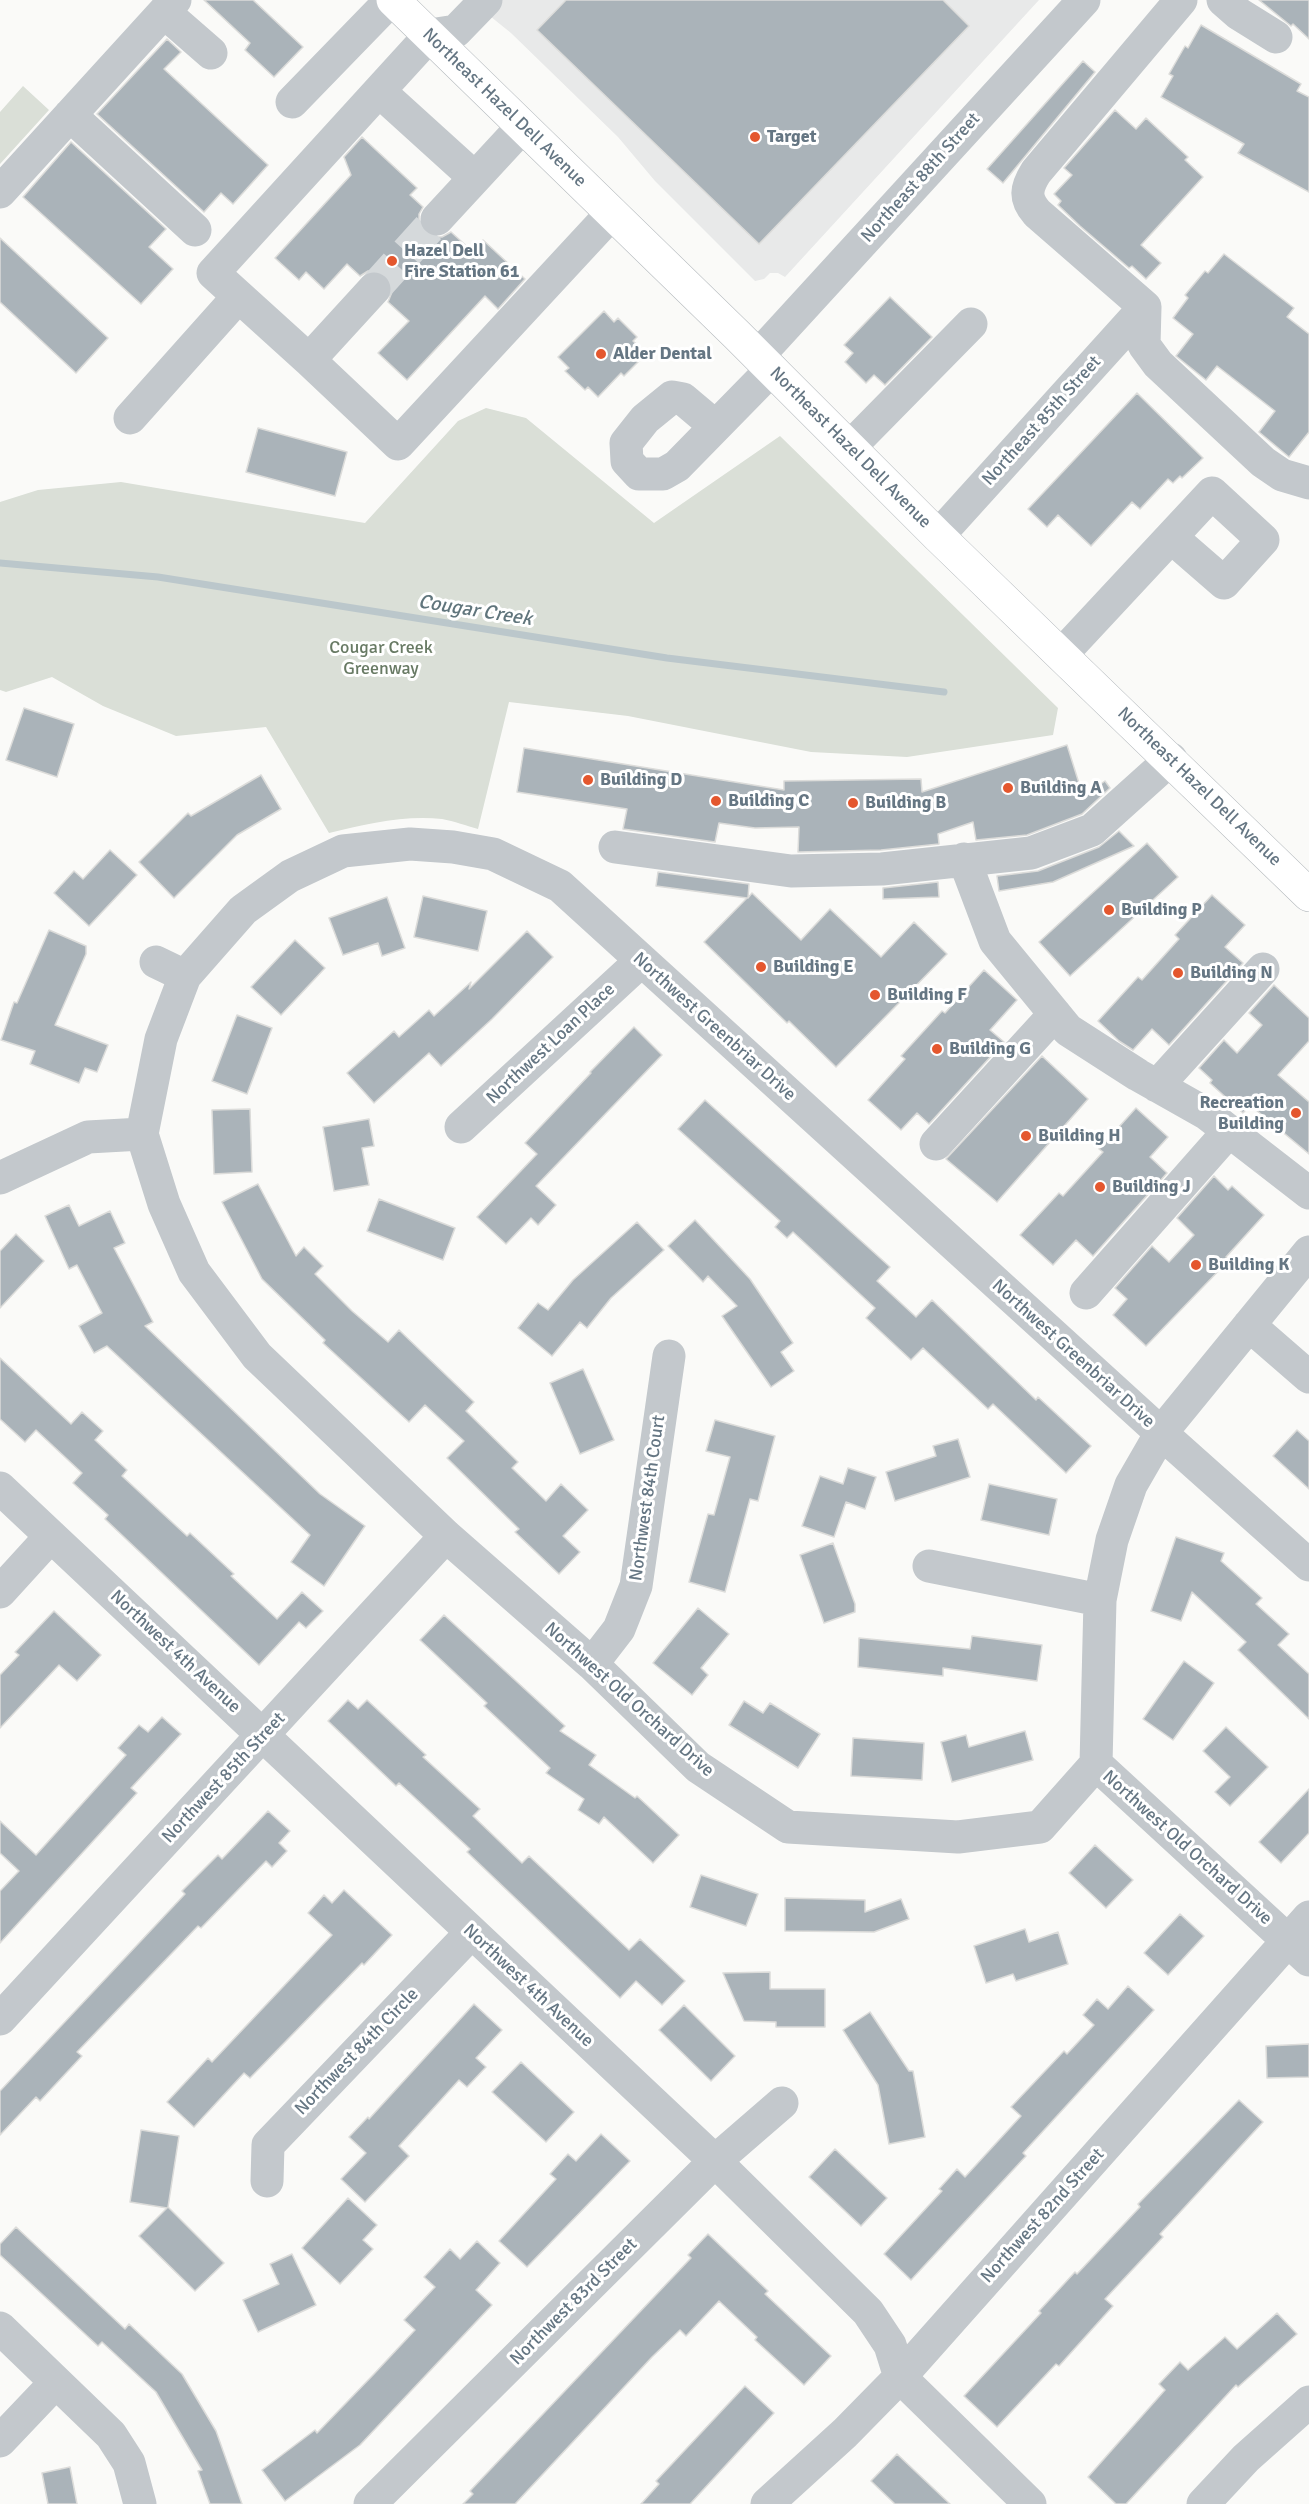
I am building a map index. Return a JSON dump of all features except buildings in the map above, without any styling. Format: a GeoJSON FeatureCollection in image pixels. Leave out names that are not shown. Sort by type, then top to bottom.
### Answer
{"type":"FeatureCollection","features":[{"type":"Feature","properties":{"kind":"main road","name":"Northeast Hazel Dell Avenue"},"geometry":{"type":"LineString","coordinates":[[392,0],[765,363],[938,536],[1309,895]]}},
{"type":"Feature","properties":{"kind":"street"},"geometry":{"type":"LineString","coordinates":[[292,102],[392,0]]}},
{"type":"Feature","properties":{"kind":"street"},"geometry":{"type":"LineString","coordinates":[[486,0],[456,31],[430,35],[213,273],[398,444],[612,213]]}},
{"type":"Feature","properties":{"kind":"street","name":"Northeast 88th Street"},"geometry":{"type":"LineString","coordinates":[[715,426],[765,363],[1084,0]]}},
{"type":"Feature","properties":{"kind":"street"},"geometry":{"type":"LineString","coordinates":[[1181,0],[1036,172],[1029,183],[1026,196],[1029,204],[1037,213],[1145,307],[1144,345],[1158,364],[1263,462],[1282,475],[1309,483]]}},
{"type":"Feature","properties":{"kind":"street"},"geometry":{"type":"LineString","coordinates":[[1223,0],[1239,14],[1276,37]]}},
{"type":"Feature","properties":{"kind":"street"},"geometry":{"type":"LineString","coordinates":[[0,192],[170,6],[211,53]]}},
{"type":"Feature","properties":{"kind":"street"},"geometry":{"type":"LineString","coordinates":[[379,91],[475,178]]}},
{"type":"Feature","properties":{"kind":"street"},"geometry":{"type":"LineString","coordinates":[[70,115],[195,230]]}},
{"type":"Feature","properties":{"kind":"street"},"geometry":{"type":"LineString","coordinates":[[437,219],[522,126]]}},
{"type":"Feature","properties":{"kind":"street"},"geometry":{"type":"LineString","coordinates":[[309,360],[374,289]]}},
{"type":"Feature","properties":{"kind":"street"},"geometry":{"type":"LineString","coordinates":[[130,418],[238,297]]}},
{"type":"Feature","properties":{"kind":"street","name":"Northeast 85th Street"},"geometry":{"type":"LineString","coordinates":[[938,536],[1145,307]]}},
{"type":"Feature","properties":{"kind":"street"},"geometry":{"type":"LineString","coordinates":[[850,447],[971,324]]}},
{"type":"Feature","properties":{"kind":"street"},"geometry":{"type":"LineString","coordinates":[[1062,654],[1171,537]]}},
{"type":"Feature","properties":{"kind":"street"},"geometry":{"type":"LineString","coordinates":[[615,847],[792,871],[882,869],[1031,854],[1092,830],[1170,759]]}},
{"type":"Feature","properties":{"kind":"street","name":"Northwest Greenbriar Drive"},"geometry":{"type":"LineString","coordinates":[[142,1134],[161,1039],[170,969],[243,910],[290,876],[343,852],[410,844],[453,847],[493,854],[560,886],[1309,1565]]}},
{"type":"Feature","properties":{"kind":"street"},"geometry":{"type":"LineString","coordinates":[[964,859],[995,941],[1068,1030],[1157,1086],[1207,1114],[1309,1193]]}},
{"type":"Feature","properties":{"kind":"street","name":"Northwest Loan Place"},"geometry":{"type":"LineString","coordinates":[[461,1127],[641,961]]}},
{"type":"Feature","properties":{"kind":"street"},"geometry":{"type":"LineString","coordinates":[[1157,1086],[1263,969]]}},
{"type":"Feature","properties":{"kind":"street"},"geometry":{"type":"LineString","coordinates":[[936,1144],[1055,1014]]}},
{"type":"Feature","properties":{"kind":"street"},"geometry":{"type":"LineString","coordinates":[[1086,1293],[1229,1131]]}},
{"type":"Feature","properties":{"kind":"street"},"geometry":{"type":"LineString","coordinates":[[0,1178],[88,1137],[142,1134]]}},
{"type":"Feature","properties":{"kind":"street","name":"Northwest Old Orchard Drive"},"geometry":{"type":"LineString","coordinates":[[142,1134],[164,1204],[194,1272],[257,1356],[446,1536],[592,1664],[698,1767],[788,1827],[958,1837],[1041,1827],[1096,1764],[1302,1939]]}},
{"type":"Feature","properties":{"kind":"street"},"geometry":{"type":"LineString","coordinates":[[1096,1764],[1100,1600],[1112,1540],[1127,1496],[1161,1433],[1309,1252]]}},
{"type":"Feature","properties":{"kind":"street"},"geometry":{"type":"LineString","coordinates":[[1249,1325],[1307,1371]]}},
{"type":"Feature","properties":{"kind":"street","name":"Northwest 84th Court"},"geometry":{"type":"LineString","coordinates":[[592,1664],[619,1629],[636,1586],[669,1356]]}},
{"type":"Feature","properties":{"kind":"street","name":"Northwest 4th Avenue"},"geometry":{"type":"LineString","coordinates":[[0,1488],[715,2161],[868,2312],[890,2345],[900,2377],[1030,2504]]}},
{"type":"Feature","properties":{"kind":"street"},"geometry":{"type":"LineString","coordinates":[[0,1592],[51,1536]]}},
{"type":"Feature","properties":{"kind":"street","name":"Northwest 85th Street"},"geometry":{"type":"LineString","coordinates":[[0,2019],[264,1736],[446,1536]]}},
{"type":"Feature","properties":{"kind":"street"},"geometry":{"type":"LineString","coordinates":[[929,1566],[1100,1600]]}},
{"type":"Feature","properties":{"kind":"street","name":"Northwest 84th Circle"},"geometry":{"type":"LineString","coordinates":[[267,2181],[268,2145],[471,1933]]}},
{"type":"Feature","properties":{"kind":"street","name":"Northwest 82nd Street"},"geometry":{"type":"LineString","coordinates":[[767,2504],[845,2433],[900,2377],[1302,1939]]}},
{"type":"Feature","properties":{"kind":"street","name":"Northwest 83rd Street"},"geometry":{"type":"LineString","coordinates":[[370,2504],[715,2161],[782,2103]]}},
{"type":"Feature","properties":{"kind":"street"},"geometry":{"type":"LineString","coordinates":[[0,2328],[111,2435],[129,2463],[140,2504]]}},
{"type":"Feature","properties":{"kind":"street"},"geometry":{"type":"LineString","coordinates":[[0,2441],[56,2382]]}},
{"type":"Feature","properties":{"kind":"street"},"geometry":{"type":"LineString","coordinates":[[1203,2504],[1246,2458],[1309,2402]]}},
{"type":"Feature","properties":{"kind":"shaded area","name":"Target"},"geometry":{"type":"Polygon","coordinates":[[[470,0],[1039,0],[785,277],[778,273],[770,273],[764,279],[755,281],[655,181],[618,137],[511,33],[470,0]]]}},
{"type":"Feature","properties":{"kind":"green space"},"geometry":{"type":"Polygon","coordinates":[[[23,86],[49,110],[0,164],[0,112],[23,86]]]}},
{"type":"Feature","properties":{"kind":"green space","name":"Cougar Creek Greenway"},"geometry":{"type":"Polygon","coordinates":[[[486,408],[526,418],[654,523],[780,436],[1058,708],[1053,735],[907,757],[811,752],[628,716],[509,702],[478,829],[442,819],[414,818],[329,833],[266,727],[176,736],[103,706],[52,677],[6,692],[0,690],[0,502],[38,490],[121,482],[365,523],[458,421],[486,408]]]}},
{"type":"Feature","properties":{"kind":"waterway","name":"Cougar Creek"},"geometry":{"type":"LineString","coordinates":[[0,563],[158,577],[667,658],[944,692]]}},
{"type":"Feature","properties":{"kind":"tunnel"},"geometry":{"type":"LineString","coordinates":[[374,289],[437,219]]}},
{"type":"Feature","properties":{"kind":"place","name":"Target"},"geometry":{"type":"Point","coordinates":[755,137]}},
{"type":"Feature","properties":{"kind":"place","name":"Hazel Dell Fire Station 61"},"geometry":{"type":"Point","coordinates":[392,261]}},
{"type":"Feature","properties":{"kind":"place","name":"Alder Dental"},"geometry":{"type":"Point","coordinates":[601,354]}},
{"type":"Feature","properties":{"kind":"place","name":"Building D"},"geometry":{"type":"Point","coordinates":[588,780]}},
{"type":"Feature","properties":{"kind":"place","name":"Building A"},"geometry":{"type":"Point","coordinates":[1008,788]}},
{"type":"Feature","properties":{"kind":"place","name":"Building C"},"geometry":{"type":"Point","coordinates":[716,801]}},
{"type":"Feature","properties":{"kind":"place","name":"Building B"},"geometry":{"type":"Point","coordinates":[853,803]}},
{"type":"Feature","properties":{"kind":"place","name":"Building P"},"geometry":{"type":"Point","coordinates":[1109,910]}},
{"type":"Feature","properties":{"kind":"place","name":"Building E"},"geometry":{"type":"Point","coordinates":[761,967]}},
{"type":"Feature","properties":{"kind":"place","name":"Building N"},"geometry":{"type":"Point","coordinates":[1178,973]}},
{"type":"Feature","properties":{"kind":"place","name":"Building F"},"geometry":{"type":"Point","coordinates":[875,995]}},
{"type":"Feature","properties":{"kind":"place","name":"Building G"},"geometry":{"type":"Point","coordinates":[937,1049]}},
{"type":"Feature","properties":{"kind":"place","name":"Recreation Building"},"geometry":{"type":"Point","coordinates":[1296,1113]}},
{"type":"Feature","properties":{"kind":"place","name":"Building H"},"geometry":{"type":"Point","coordinates":[1026,1136]}},
{"type":"Feature","properties":{"kind":"place","name":"Building J"},"geometry":{"type":"Point","coordinates":[1100,1187]}},
{"type":"Feature","properties":{"kind":"place","name":"Building K"},"geometry":{"type":"Point","coordinates":[1196,1265]}}]}
